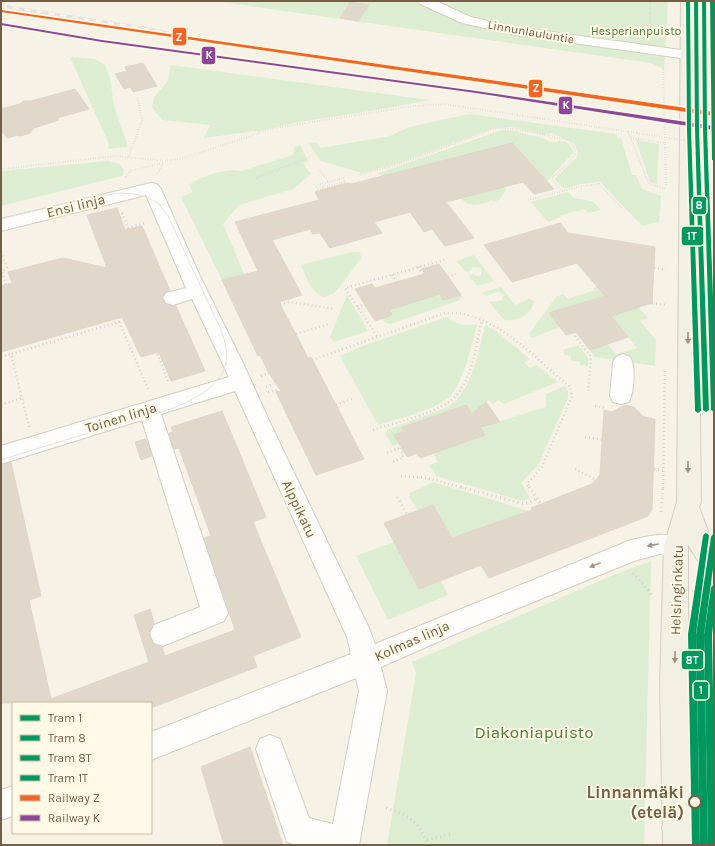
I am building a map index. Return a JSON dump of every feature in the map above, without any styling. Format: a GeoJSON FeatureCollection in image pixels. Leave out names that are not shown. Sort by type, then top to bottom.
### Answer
{"type":"FeatureCollection","features":[{"type":"Feature","properties":{"kind":"main road","name":"Helsinginkatu"},"geometry":{"type":"LineString","coordinates":[[677,837],[674,682],[676,546],[688,508],[688,1]]}},
{"type":"Feature","properties":{"kind":"main road"},"geometry":{"type":"LineString","coordinates":[[688,508],[700,544],[714,564]]}},
{"type":"Feature","properties":{"kind":"street","name":"Linnunlauluntie"},"geometry":{"type":"LineString","coordinates":[[425,1],[467,20],[495,27],[688,55]]}},
{"type":"Feature","properties":{"kind":"street","name":"Ensi linja"},"geometry":{"type":"LineString","coordinates":[[1,225],[151,188]]}},
{"type":"Feature","properties":{"kind":"street","name":"Alppikatu"},"geometry":{"type":"LineString","coordinates":[[151,188],[198,291],[256,381],[261,427],[360,636],[373,691],[345,844]]}},
{"type":"Feature","properties":{"kind":"street"},"geometry":{"type":"LineString","coordinates":[[173,298],[198,291]]}},
{"type":"Feature","properties":{"kind":"street"},"geometry":{"type":"LineString","coordinates":[[621,396],[623,362]]}},
{"type":"Feature","properties":{"kind":"street","name":"Toinen linja"},"geometry":{"type":"LineString","coordinates":[[1,455],[256,381]]}},
{"type":"Feature","properties":{"kind":"street"},"geometry":{"type":"LineString","coordinates":[[152,410],[215,614],[163,634]]}},
{"type":"Feature","properties":{"kind":"street","name":"Kolmas linja"},"geometry":{"type":"LineString","coordinates":[[152,746],[366,661],[415,639],[617,556],[645,546],[660,544],[676,546]]}},
{"type":"Feature","properties":{"kind":"street"},"geometry":{"type":"LineString","coordinates":[[270,749],[298,832],[345,844]]}},
{"type":"Feature","properties":{"kind":"street"},"geometry":{"type":"LineString","coordinates":[[1,805],[12,801]]}},
{"type":"Feature","properties":{"kind":"street"},"geometry":{"type":"LineString","coordinates":[[677,837],[714,836]]}},
{"type":"Feature","properties":{"kind":"path"},"geometry":{"type":"LineString","coordinates":[[650,1],[650,38]]}},
{"type":"Feature","properties":{"kind":"path"},"geometry":{"type":"LineString","coordinates":[[628,132],[649,184],[666,188],[663,61]]}},
{"type":"Feature","properties":{"kind":"path"},"geometry":{"type":"LineString","coordinates":[[128,158],[142,120],[137,96]]}},
{"type":"Feature","properties":{"kind":"path"},"geometry":{"type":"LineString","coordinates":[[1,169],[116,156],[165,161],[180,159],[274,128],[414,106],[444,104],[714,145]]}},
{"type":"Feature","properties":{"kind":"path"},"geometry":{"type":"LineString","coordinates":[[358,176],[397,165],[496,128],[511,128],[542,136],[569,140],[572,143],[575,153],[572,159],[553,177],[553,181],[563,191]]}},
{"type":"Feature","properties":{"kind":"path"},"geometry":{"type":"LineString","coordinates":[[631,138],[665,143]]}},
{"type":"Feature","properties":{"kind":"path"},"geometry":{"type":"LineString","coordinates":[[256,178],[312,156]]}},
{"type":"Feature","properties":{"kind":"path"},"geometry":{"type":"LineString","coordinates":[[320,170],[328,182]]}},
{"type":"Feature","properties":{"kind":"path"},"geometry":{"type":"LineString","coordinates":[[343,178],[345,182],[317,189],[315,186],[328,182],[343,178]]}},
{"type":"Feature","properties":{"kind":"path"},"geometry":{"type":"LineString","coordinates":[[528,200],[582,186],[600,184],[622,208]]}},
{"type":"Feature","properties":{"kind":"path"},"geometry":{"type":"LineString","coordinates":[[121,210],[128,229],[145,223]]}},
{"type":"Feature","properties":{"kind":"path"},"geometry":{"type":"LineString","coordinates":[[1,252],[6,268],[2,271],[6,285]]}},
{"type":"Feature","properties":{"kind":"path"},"geometry":{"type":"LineString","coordinates":[[377,336],[345,288],[444,260]]}},
{"type":"Feature","properties":{"kind":"path"},"geometry":{"type":"LineString","coordinates":[[418,268],[423,274]]}},
{"type":"Feature","properties":{"kind":"path"},"geometry":{"type":"LineString","coordinates":[[654,268],[666,270]]}},
{"type":"Feature","properties":{"kind":"path"},"geometry":{"type":"LineString","coordinates":[[448,277],[456,274]]}},
{"type":"Feature","properties":{"kind":"path"},"geometry":{"type":"LineString","coordinates":[[392,275],[397,282]]}},
{"type":"Feature","properties":{"kind":"path"},"geometry":{"type":"LineString","coordinates":[[280,304],[288,302],[335,309]]}},
{"type":"Feature","properties":{"kind":"path"},"geometry":{"type":"LineString","coordinates":[[652,302],[666,305]]}},
{"type":"Feature","properties":{"kind":"path"},"geometry":{"type":"LineString","coordinates":[[358,306],[364,304]]}},
{"type":"Feature","properties":{"kind":"path"},"geometry":{"type":"LineString","coordinates":[[312,360],[445,313],[466,314],[482,320],[506,335],[572,390],[572,396],[542,468],[527,484],[541,504]]}},
{"type":"Feature","properties":{"kind":"path"},"geometry":{"type":"LineString","coordinates":[[120,315],[119,322],[152,410]]}},
{"type":"Feature","properties":{"kind":"path"},"geometry":{"type":"LineString","coordinates":[[373,430],[439,408],[455,396],[471,364],[482,320]]}},
{"type":"Feature","properties":{"kind":"path"},"geometry":{"type":"LineString","coordinates":[[1,357],[119,322]]}},
{"type":"Feature","properties":{"kind":"path"},"geometry":{"type":"LineString","coordinates":[[296,334],[329,324]]}},
{"type":"Feature","properties":{"kind":"path"},"geometry":{"type":"LineString","coordinates":[[575,336],[591,357],[588,391]]}},
{"type":"Feature","properties":{"kind":"path"},"geometry":{"type":"LineString","coordinates":[[31,343],[32,348]]}},
{"type":"Feature","properties":{"kind":"path"},"geometry":{"type":"LineString","coordinates":[[159,352],[157,352],[166,378]]}},
{"type":"Feature","properties":{"kind":"path"},"geometry":{"type":"LineString","coordinates":[[11,354],[30,429]]}},
{"type":"Feature","properties":{"kind":"path"},"geometry":{"type":"LineString","coordinates":[[256,381],[269,373]]}},
{"type":"Feature","properties":{"kind":"path"},"geometry":{"type":"LineString","coordinates":[[256,381],[274,384]]}},
{"type":"Feature","properties":{"kind":"path"},"geometry":{"type":"LineString","coordinates":[[268,392],[277,390]]}},
{"type":"Feature","properties":{"kind":"path"},"geometry":{"type":"LineString","coordinates":[[1,404],[22,398]]}},
{"type":"Feature","properties":{"kind":"path"},"geometry":{"type":"LineString","coordinates":[[336,405],[354,398]]}},
{"type":"Feature","properties":{"kind":"path"},"geometry":{"type":"LineString","coordinates":[[585,437],[602,440]]}},
{"type":"Feature","properties":{"kind":"path"},"geometry":{"type":"LineString","coordinates":[[387,453],[401,447],[404,458],[392,462]]}},
{"type":"Feature","properties":{"kind":"path"},"geometry":{"type":"LineString","coordinates":[[576,469],[596,480]]}},
{"type":"Feature","properties":{"kind":"path"},"geometry":{"type":"LineString","coordinates":[[654,469],[664,471]]}},
{"type":"Feature","properties":{"kind":"path"},"geometry":{"type":"LineString","coordinates":[[401,476],[428,478],[524,504],[537,499]]}},
{"type":"Feature","properties":{"kind":"path"},"geometry":{"type":"LineString","coordinates":[[396,497],[407,514]]}},
{"type":"Feature","properties":{"kind":"path"},"geometry":{"type":"LineString","coordinates":[[617,556],[655,599]]}},
{"type":"Feature","properties":{"kind":"path"},"geometry":{"type":"LineString","coordinates":[[386,808],[404,814],[416,821],[427,840],[428,845]]}},
{"type":"Feature","properties":{"kind":"path"},"geometry":{"type":"LineString","coordinates":[[427,840],[453,834]]}},
{"type":"Feature","properties":{"kind":"green space","name":"Hesperianpuisto"},"geometry":{"type":"Polygon","coordinates":[[[214,1],[668,1],[664,69],[650,63],[214,1]]]}},
{"type":"Feature","properties":{"kind":"green space"},"geometry":{"type":"Polygon","coordinates":[[[70,57],[95,59],[105,65],[110,78],[114,106],[128,147],[108,149],[109,144],[70,57]]]}},
{"type":"Feature","properties":{"kind":"green space"},"geometry":{"type":"Polygon","coordinates":[[[171,65],[430,100],[372,111],[293,123],[258,132],[255,131],[204,138],[210,125],[162,120],[152,107],[154,97],[167,82],[171,65]]]}},
{"type":"Feature","properties":{"kind":"green space"},"geometry":{"type":"Polygon","coordinates":[[[469,114],[616,134],[618,138],[621,138],[632,175],[636,175],[642,189],[661,196],[659,222],[642,226],[600,182],[580,184],[564,189],[555,178],[576,158],[578,154],[574,143],[551,133],[545,135],[512,127],[494,128],[396,164],[362,173],[321,161],[309,144],[316,142],[320,148],[390,136],[409,127],[469,114]]]}},
{"type":"Feature","properties":{"kind":"green space"},"geometry":{"type":"Polygon","coordinates":[[[502,130],[515,131],[545,139],[550,142],[557,142],[559,140],[567,143],[571,147],[573,153],[547,181],[512,143],[382,176],[379,173],[502,130]]]}},
{"type":"Feature","properties":{"kind":"green space"},"geometry":{"type":"Polygon","coordinates":[[[636,140],[659,144],[657,184],[650,182],[636,140]]]}},
{"type":"Feature","properties":{"kind":"green space"},"geometry":{"type":"Polygon","coordinates":[[[300,145],[308,161],[303,163],[311,174],[293,189],[239,205],[223,224],[244,274],[222,280],[181,197],[193,192],[189,185],[200,179],[221,172],[235,170],[241,171],[293,155],[294,147],[300,145]]]}},
{"type":"Feature","properties":{"kind":"green space"},"geometry":{"type":"Polygon","coordinates":[[[108,161],[119,164],[124,170],[122,176],[1,206],[1,171],[108,161]]]}},
{"type":"Feature","properties":{"kind":"green space"},"geometry":{"type":"Polygon","coordinates":[[[504,185],[506,189],[504,194],[494,202],[492,200],[472,205],[468,204],[461,198],[504,185]]]}},
{"type":"Feature","properties":{"kind":"green space"},"geometry":{"type":"Polygon","coordinates":[[[568,192],[574,198],[592,201],[601,210],[589,213],[584,209],[559,216],[561,217],[548,222],[531,202],[568,192]]]}},
{"type":"Feature","properties":{"kind":"green space"},"geometry":{"type":"Polygon","coordinates":[[[352,252],[360,252],[361,258],[338,289],[334,293],[325,297],[316,292],[307,279],[301,265],[352,252]]]}},
{"type":"Feature","properties":{"kind":"green space"},"geometry":{"type":"Polygon","coordinates":[[[474,255],[494,281],[477,286],[468,275],[473,274],[480,277],[482,270],[480,268],[473,267],[470,271],[466,272],[456,261],[474,255]]]}},
{"type":"Feature","properties":{"kind":"green space"},"geometry":{"type":"Polygon","coordinates":[[[600,285],[609,295],[550,313],[560,327],[532,338],[529,334],[556,297],[563,294],[568,299],[595,290],[593,288],[600,285]]]}},
{"type":"Feature","properties":{"kind":"green space"},"geometry":{"type":"Polygon","coordinates":[[[501,287],[515,305],[529,299],[534,301],[533,306],[527,314],[518,319],[504,320],[489,302],[502,300],[504,295],[498,292],[486,296],[481,293],[501,287]]]}},
{"type":"Feature","properties":{"kind":"green space"},"geometry":{"type":"Polygon","coordinates":[[[440,294],[443,300],[461,295],[462,297],[458,301],[390,324],[386,323],[381,318],[392,315],[389,310],[440,294]]]}},
{"type":"Feature","properties":{"kind":"green space"},"geometry":{"type":"Polygon","coordinates":[[[347,295],[368,331],[334,342],[330,337],[347,295]]]}},
{"type":"Feature","properties":{"kind":"green space"},"geometry":{"type":"Polygon","coordinates":[[[633,304],[648,318],[640,321],[656,340],[655,366],[595,357],[590,350],[607,344],[616,354],[637,348],[608,313],[633,304]]]}},
{"type":"Feature","properties":{"kind":"green space"},"geometry":{"type":"Polygon","coordinates":[[[447,317],[454,322],[461,324],[477,324],[467,361],[460,381],[455,389],[444,401],[426,410],[378,425],[340,356],[360,347],[447,317]]]}},
{"type":"Feature","properties":{"kind":"green space"},"geometry":{"type":"Polygon","coordinates":[[[485,325],[496,331],[530,359],[524,363],[530,368],[536,365],[558,382],[504,404],[498,400],[494,404],[488,400],[474,418],[466,405],[402,426],[404,431],[394,435],[399,443],[393,446],[385,434],[387,430],[448,407],[463,392],[477,358],[485,325]]]}},
{"type":"Feature","properties":{"kind":"green space"},"geometry":{"type":"Polygon","coordinates":[[[578,345],[588,358],[588,366],[580,365],[580,362],[571,360],[571,356],[565,355],[563,350],[578,345]]]}},
{"type":"Feature","properties":{"kind":"green space"},"geometry":{"type":"Polygon","coordinates":[[[565,386],[568,391],[568,398],[538,465],[521,483],[530,498],[523,501],[436,476],[429,465],[438,462],[434,455],[436,454],[435,453],[485,435],[476,421],[481,420],[485,426],[546,407],[546,394],[565,386]]]}},
{"type":"Feature","properties":{"kind":"green space"},"geometry":{"type":"Polygon","coordinates":[[[433,482],[529,511],[452,538],[433,505],[418,510],[409,497],[410,493],[433,482]]]}},
{"type":"Feature","properties":{"kind":"green space"},"geometry":{"type":"Polygon","coordinates":[[[394,542],[419,589],[441,581],[448,595],[388,620],[356,556],[394,542]]]}},
{"type":"Feature","properties":{"kind":"green space","name":"Diakoniapuisto"},"geometry":{"type":"Polygon","coordinates":[[[651,561],[644,845],[387,845],[416,674],[412,662],[616,574],[651,561]]]}},
{"type":"Feature","properties":{"kind":"building"},"geometry":{"type":"Polygon","coordinates":[[[350,2],[369,5],[358,21],[340,18],[350,2]]]}},
{"type":"Feature","properties":{"kind":"building"},"geometry":{"type":"Polygon","coordinates":[[[143,63],[157,86],[133,92],[131,87],[124,89],[115,74],[127,71],[125,67],[143,63]]]}},
{"type":"Feature","properties":{"kind":"building"},"geometry":{"type":"Polygon","coordinates":[[[75,89],[89,109],[57,118],[59,120],[34,128],[30,133],[21,136],[17,135],[7,138],[1,130],[1,109],[20,104],[24,101],[31,101],[75,89]]]}},
{"type":"Feature","properties":{"kind":"building"},"geometry":{"type":"Polygon","coordinates":[[[512,143],[554,189],[534,194],[523,182],[446,202],[474,238],[445,246],[432,229],[424,232],[410,212],[374,222],[382,233],[330,248],[320,233],[313,234],[310,229],[272,240],[302,295],[279,302],[308,358],[311,357],[364,459],[316,475],[276,392],[281,391],[269,373],[260,355],[258,356],[222,280],[258,271],[235,222],[319,200],[315,192],[317,191],[347,183],[351,184],[512,143]]]}},
{"type":"Feature","properties":{"kind":"building"},"geometry":{"type":"Polygon","coordinates":[[[117,208],[125,230],[142,226],[170,291],[165,292],[162,299],[166,304],[176,306],[205,371],[171,381],[159,352],[141,357],[122,317],[1,352],[1,286],[12,283],[8,272],[63,258],[107,268],[87,215],[117,208]]]}},
{"type":"Feature","properties":{"kind":"building"},"geometry":{"type":"Polygon","coordinates":[[[560,223],[568,233],[655,247],[652,303],[611,316],[628,337],[590,350],[576,332],[566,335],[549,313],[605,296],[577,263],[512,282],[484,245],[560,223]]]}},
{"type":"Feature","properties":{"kind":"building"},"geometry":{"type":"Polygon","coordinates":[[[439,264],[461,295],[443,300],[440,294],[389,310],[392,315],[375,321],[355,289],[372,284],[375,288],[425,274],[422,269],[439,264]]]}},
{"type":"Feature","properties":{"kind":"building"},"geometry":{"type":"Polygon","coordinates":[[[486,402],[500,422],[480,427],[485,435],[420,458],[417,453],[407,457],[394,435],[404,431],[402,427],[466,405],[472,414],[486,402]]]}},
{"type":"Feature","properties":{"kind":"building"},"geometry":{"type":"Polygon","coordinates":[[[625,405],[634,407],[644,417],[655,419],[652,509],[648,516],[489,578],[481,565],[419,589],[384,523],[433,505],[452,538],[532,510],[531,508],[592,484],[600,475],[604,410],[612,412],[625,405]]]}},
{"type":"Feature","properties":{"kind":"building"},"geometry":{"type":"Polygon","coordinates":[[[222,411],[266,517],[253,522],[301,637],[253,656],[257,667],[152,708],[152,702],[1,703],[1,465],[11,462],[41,596],[29,600],[51,699],[149,662],[134,615],[150,609],[154,623],[149,635],[153,644],[162,647],[165,656],[235,630],[204,538],[211,536],[179,448],[174,449],[169,433],[173,432],[171,427],[222,411]]]}},
{"type":"Feature","properties":{"kind":"building"},"geometry":{"type":"Polygon","coordinates":[[[146,439],[152,456],[141,460],[135,442],[146,439]]]}},
{"type":"Feature","properties":{"kind":"building"},"geometry":{"type":"Polygon","coordinates":[[[250,747],[283,845],[224,845],[201,767],[250,747]]]}},
{"type":"Feature","properties":{"kind":"tram line","name":"1T"},"geometry":{"type":"LineString","coordinates":[[688,1],[689,130],[698,411]]}},
{"type":"Feature","properties":{"kind":"tram line","name":"8"},"geometry":{"type":"LineString","coordinates":[[696,1],[697,129],[706,410]]}},
{"type":"Feature","properties":{"kind":"tram line","name":"1"},"geometry":{"type":"LineString","coordinates":[[704,1],[705,129],[714,410]]}},
{"type":"Feature","properties":{"kind":"tram line","name":"8T"},"geometry":{"type":"LineString","coordinates":[[712,1],[714,160]]}},
{"type":"Feature","properties":{"kind":"tram line"},"geometry":{"type":"LineString","coordinates":[[1,219],[92,197],[120,193],[147,197],[159,204],[168,216],[222,332],[226,356],[225,367],[219,378],[197,397],[182,404],[151,415],[1,460]]}},
{"type":"Feature","properties":{"kind":"tram line","name":"8T"},"geometry":{"type":"LineString","coordinates":[[696,845],[692,634],[706,536]]}},
{"type":"Feature","properties":{"kind":"tram line","name":"1"},"geometry":{"type":"LineString","coordinates":[[704,845],[700,635],[714,537]]}},
{"type":"Feature","properties":{"kind":"tram line","name":"8"},"geometry":{"type":"LineString","coordinates":[[712,845],[708,635],[714,588]]}},
{"type":"Feature","properties":{"kind":"railway"},"geometry":{"type":"LineString","coordinates":[[1,6],[131,26],[243,47]]}},
{"type":"Feature","properties":{"kind":"rail line","name":"Z"},"geometry":{"type":"LineString","coordinates":[[1,11],[714,114]]}},
{"type":"Feature","properties":{"kind":"rail line","name":"K"},"geometry":{"type":"LineString","coordinates":[[1,24],[102,41],[476,92],[714,128]]}},
{"type":"Feature","properties":{"kind":"place","name":"Linnanmäki (etelä)"},"geometry":{"type":"Point","coordinates":[695,802]}}]}
